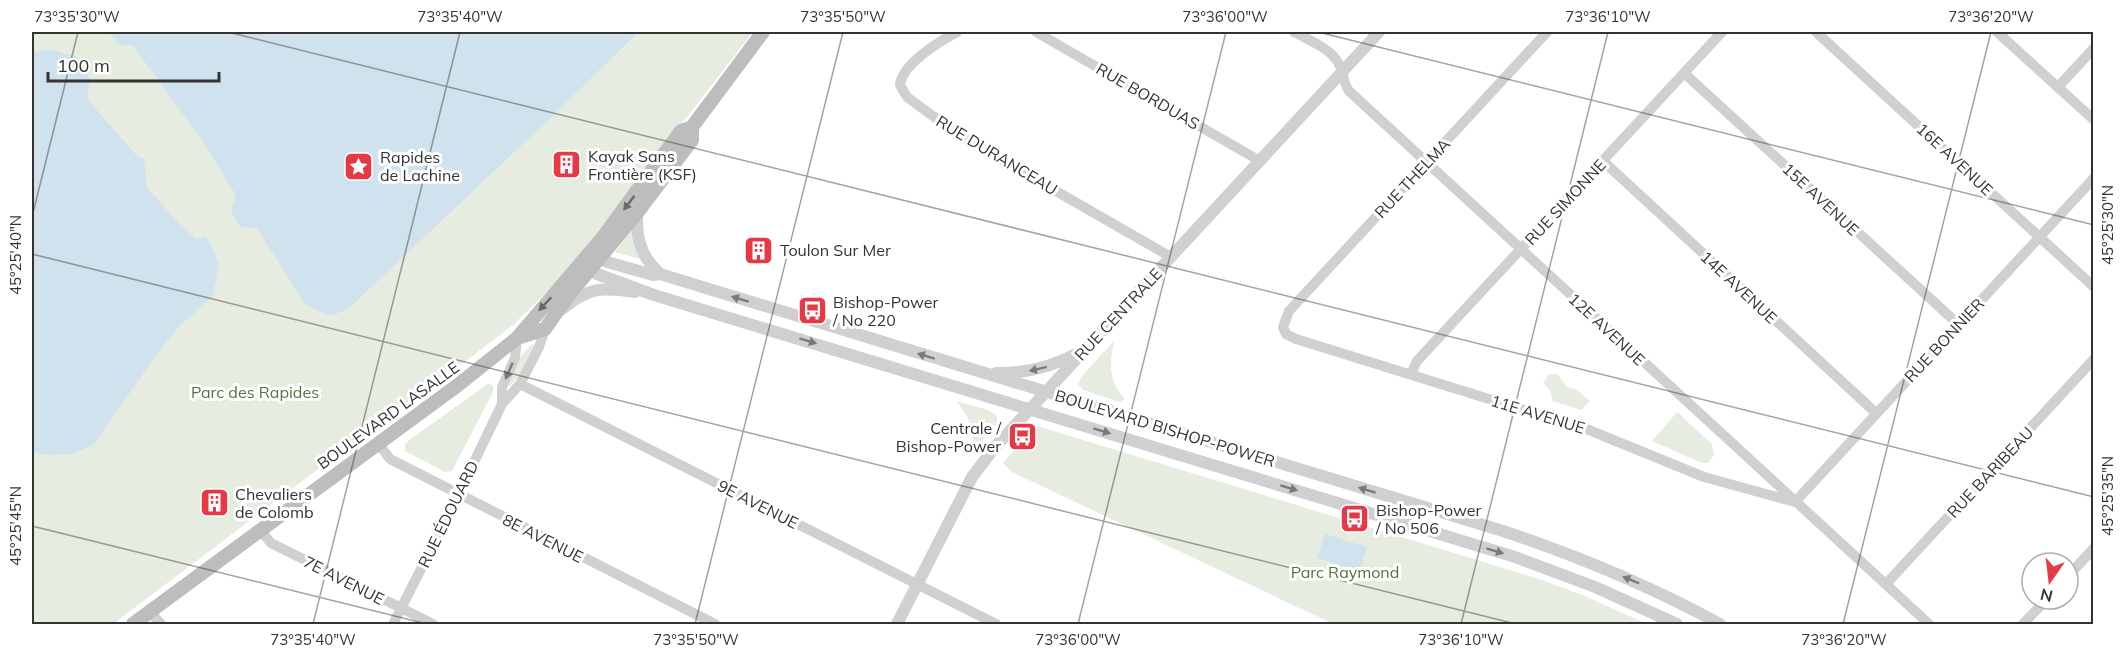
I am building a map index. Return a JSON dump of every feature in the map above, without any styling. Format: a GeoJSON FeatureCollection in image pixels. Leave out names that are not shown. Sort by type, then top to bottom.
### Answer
{"type":"FeatureCollection","features":[{"type":"Feature","properties":{"kind":"main road","name":"BOULEVARD LASALLE"},"geometry":{"type":"LineString","coordinates":[[133,624],[517,338],[534,315],[583,268],[598,250],[681,131],[692,127],[763,32]]}},
{"type":"Feature","properties":{"kind":"main road","name":"BOULEVARD LASALLE"},"geometry":{"type":"LineString","coordinates":[[598,250],[637,213],[692,140],[692,127]]}},
{"type":"Feature","properties":{"kind":"main road","name":"BOULEVARD LASALLE"},"geometry":{"type":"LineString","coordinates":[[517,338],[545,329],[568,296],[583,268]]}},
{"type":"Feature","properties":{"kind":"street","name":"RUE DURANCEAU"},"geometry":{"type":"LineString","coordinates":[[957,32],[937,44],[904,72],[900,85],[907,97],[960,136],[1171,257]]}},
{"type":"Feature","properties":{"kind":"street","name":"RUE BORDUAS"},"geometry":{"type":"LineString","coordinates":[[1036,32],[1260,161]]}},
{"type":"Feature","properties":{"kind":"street","name":"12E AVENUE"},"geometry":{"type":"LineString","coordinates":[[1294,32],[1331,53],[1338,62],[1349,91],[1929,624]]}},
{"type":"Feature","properties":{"kind":"street","name":"RUE CENTRALE"},"geometry":{"type":"LineString","coordinates":[[897,624],[972,477],[994,448],[1378,32]]}},
{"type":"Feature","properties":{"kind":"street","name":"RUE THELMA"},"geometry":{"type":"LineString","coordinates":[[1282,327],[1289,311],[1547,32]]}},
{"type":"Feature","properties":{"kind":"street","name":"RUE SIMONNE"},"geometry":{"type":"LineString","coordinates":[[1412,374],[1417,361],[1722,32]]}},
{"type":"Feature","properties":{"kind":"street","name":"16E AVENUE"},"geometry":{"type":"LineString","coordinates":[[1816,32],[2094,287]]}},
{"type":"Feature","properties":{"kind":"street"},"geometry":{"type":"LineString","coordinates":[[1997,32],[2094,120]]}},
{"type":"Feature","properties":{"kind":"street"},"geometry":{"type":"LineString","coordinates":[[2058,87],[2094,48]]}},
{"type":"Feature","properties":{"kind":"street","name":"15E AVENUE"},"geometry":{"type":"LineString","coordinates":[[1684,73],[1958,324]]}},
{"type":"Feature","properties":{"kind":"street","name":"14E AVENUE"},"geometry":{"type":"LineString","coordinates":[[1603,161],[1876,413]]}},
{"type":"Feature","properties":{"kind":"street","name":"RUE BONNIER"},"geometry":{"type":"LineString","coordinates":[[1795,502],[2094,178]]}},
{"type":"Feature","properties":{"kind":"street"},"geometry":{"type":"LineString","coordinates":[[637,213],[636,229],[642,251],[660,274]]}},
{"type":"Feature","properties":{"kind":"street","name":"BOULEVARD BISHOP-POWER"},"geometry":{"type":"LineString","coordinates":[[598,250],[607,262],[653,275],[660,274],[1545,545],[1641,584],[1720,624]]}},
{"type":"Feature","properties":{"kind":"street","name":"BOULEVARD BISHOP-POWER"},"geometry":{"type":"LineString","coordinates":[[583,268],[651,294],[1515,557],[1595,587],[1677,624]]}},
{"type":"Feature","properties":{"kind":"street"},"geometry":{"type":"LineString","coordinates":[[558,311],[578,296],[598,289],[651,294]]}},
{"type":"Feature","properties":{"kind":"street","name":"11E AVENUE"},"geometry":{"type":"LineString","coordinates":[[1282,327],[1286,334],[1296,339],[1589,430],[1634,446],[1704,477],[1795,502]]}},
{"type":"Feature","properties":{"kind":"street","name":"RUE ÉDOUARD"},"geometry":{"type":"LineString","coordinates":[[393,624],[502,404],[520,384],[539,347],[545,329]]}},
{"type":"Feature","properties":{"kind":"street","name":"RUE ÉDOUARD"},"geometry":{"type":"LineString","coordinates":[[502,404],[502,387],[515,358],[517,338]]}},
{"type":"Feature","properties":{"kind":"street"},"geometry":{"type":"LineString","coordinates":[[982,373],[1010,374],[1035,370],[1066,359],[1089,347]]}},
{"type":"Feature","properties":{"kind":"street","name":"RUE BARIBEAU"},"geometry":{"type":"LineString","coordinates":[[1886,584],[2094,359]]}},
{"type":"Feature","properties":{"kind":"street","name":"9E AVENUE"},"geometry":{"type":"LineString","coordinates":[[520,384],[996,624]]}},
{"type":"Feature","properties":{"kind":"street","name":"8E AVENUE"},"geometry":{"type":"LineString","coordinates":[[378,443],[390,459],[715,624]]}},
{"type":"Feature","properties":{"kind":"street","name":"7E AVENUE"},"geometry":{"type":"LineString","coordinates":[[260,530],[271,543],[433,624]]}},
{"type":"Feature","properties":{"kind":"street"},"geometry":{"type":"LineString","coordinates":[[2080,563],[2094,548]]}},
{"type":"Feature","properties":{"kind":"street"},"geometry":{"type":"LineString","coordinates":[[2023,624],[2035,611]]}},
{"type":"Feature","properties":{"kind":"street"},"geometry":{"type":"LineString","coordinates":[[150,612],[161,624]]}},
{"type":"Feature","properties":{"kind":"green space","name":"Parc des Rapides"},"geometry":{"type":"Polygon","coordinates":[[[32,32],[753,32],[560,279],[512,326],[113,624],[32,624],[32,32]]]}},
{"type":"Feature","properties":{"kind":"green space"},"geometry":{"type":"Polygon","coordinates":[[[632,232],[643,260],[615,252],[632,232]]]}},
{"type":"Feature","properties":{"kind":"green space"},"geometry":{"type":"Polygon","coordinates":[[[1115,340],[1111,356],[1111,371],[1116,386],[1125,399],[1120,402],[1083,390],[1078,384],[1082,376],[1115,340]]]}},
{"type":"Feature","properties":{"kind":"green space"},"geometry":{"type":"Polygon","coordinates":[[[532,344],[534,345],[518,377],[510,386],[508,385],[521,356],[532,344]]]}},
{"type":"Feature","properties":{"kind":"green space"},"geometry":{"type":"Polygon","coordinates":[[[1549,374],[1557,374],[1567,387],[1577,390],[1590,401],[1581,410],[1553,401],[1550,390],[1543,383],[1549,374]]]}},
{"type":"Feature","properties":{"kind":"green space"},"geometry":{"type":"Polygon","coordinates":[[[489,383],[493,386],[493,392],[452,471],[445,472],[405,451],[405,445],[409,440],[489,383]]]}},
{"type":"Feature","properties":{"kind":"green space"},"geometry":{"type":"Polygon","coordinates":[[[956,401],[988,410],[997,416],[997,423],[973,451],[970,424],[965,412],[956,401]]]}},
{"type":"Feature","properties":{"kind":"green space"},"geometry":{"type":"Polygon","coordinates":[[[1677,412],[1712,444],[1714,455],[1708,463],[1702,463],[1652,441],[1677,412]]]}},
{"type":"Feature","properties":{"kind":"green space","name":"Parc Raymond"},"geometry":{"type":"Polygon","coordinates":[[[1037,426],[1539,579],[1585,596],[1647,624],[1333,624],[1012,472],[1003,463],[1022,441],[1024,443],[1029,438],[1027,436],[1037,426]]]}},
{"type":"Feature","properties":{"kind":"water","name":"Rapides de Lachine"},"geometry":{"type":"Polygon","coordinates":[[[108,32],[638,32],[348,309],[330,316],[305,304],[257,228],[241,227],[231,212],[236,195],[200,137],[133,46],[118,44],[108,32]]]}},
{"type":"Feature","properties":{"kind":"water"},"geometry":{"type":"Polygon","coordinates":[[[52,50],[77,57],[89,78],[88,100],[137,156],[144,159],[147,187],[179,224],[196,239],[205,237],[211,243],[219,266],[213,295],[178,328],[157,354],[93,445],[72,454],[47,455],[32,451],[32,52],[52,50]]]}},
{"type":"Feature","properties":{"kind":"water"},"geometry":{"type":"Polygon","coordinates":[[[1325,534],[1367,547],[1360,571],[1317,558],[1325,534]]]}},
{"type":"Feature","properties":{"kind":"place","name":"Kayak Sans Frontière (KSF)"},"geometry":{"type":"Point","coordinates":[567,165]}},
{"type":"Feature","properties":{"kind":"place","name":"Rapides de Lachine"},"geometry":{"type":"Point","coordinates":[359,166]}},
{"type":"Feature","properties":{"kind":"place","name":"Toulon Sur Mer"},"geometry":{"type":"Point","coordinates":[759,250]}},
{"type":"Feature","properties":{"kind":"place","name":"Bishop-Power / No 220"},"geometry":{"type":"Point","coordinates":[812,311]}},
{"type":"Feature","properties":{"kind":"place","name":"Centrale / Bishop-Power"},"geometry":{"type":"Point","coordinates":[1022,437]}},
{"type":"Feature","properties":{"kind":"place","name":"Chevaliers de Colomb"},"geometry":{"type":"Point","coordinates":[214,503]}},
{"type":"Feature","properties":{"kind":"place","name":"Bishop-Power / No 506"},"geometry":{"type":"Point","coordinates":[1355,519]}}]}
